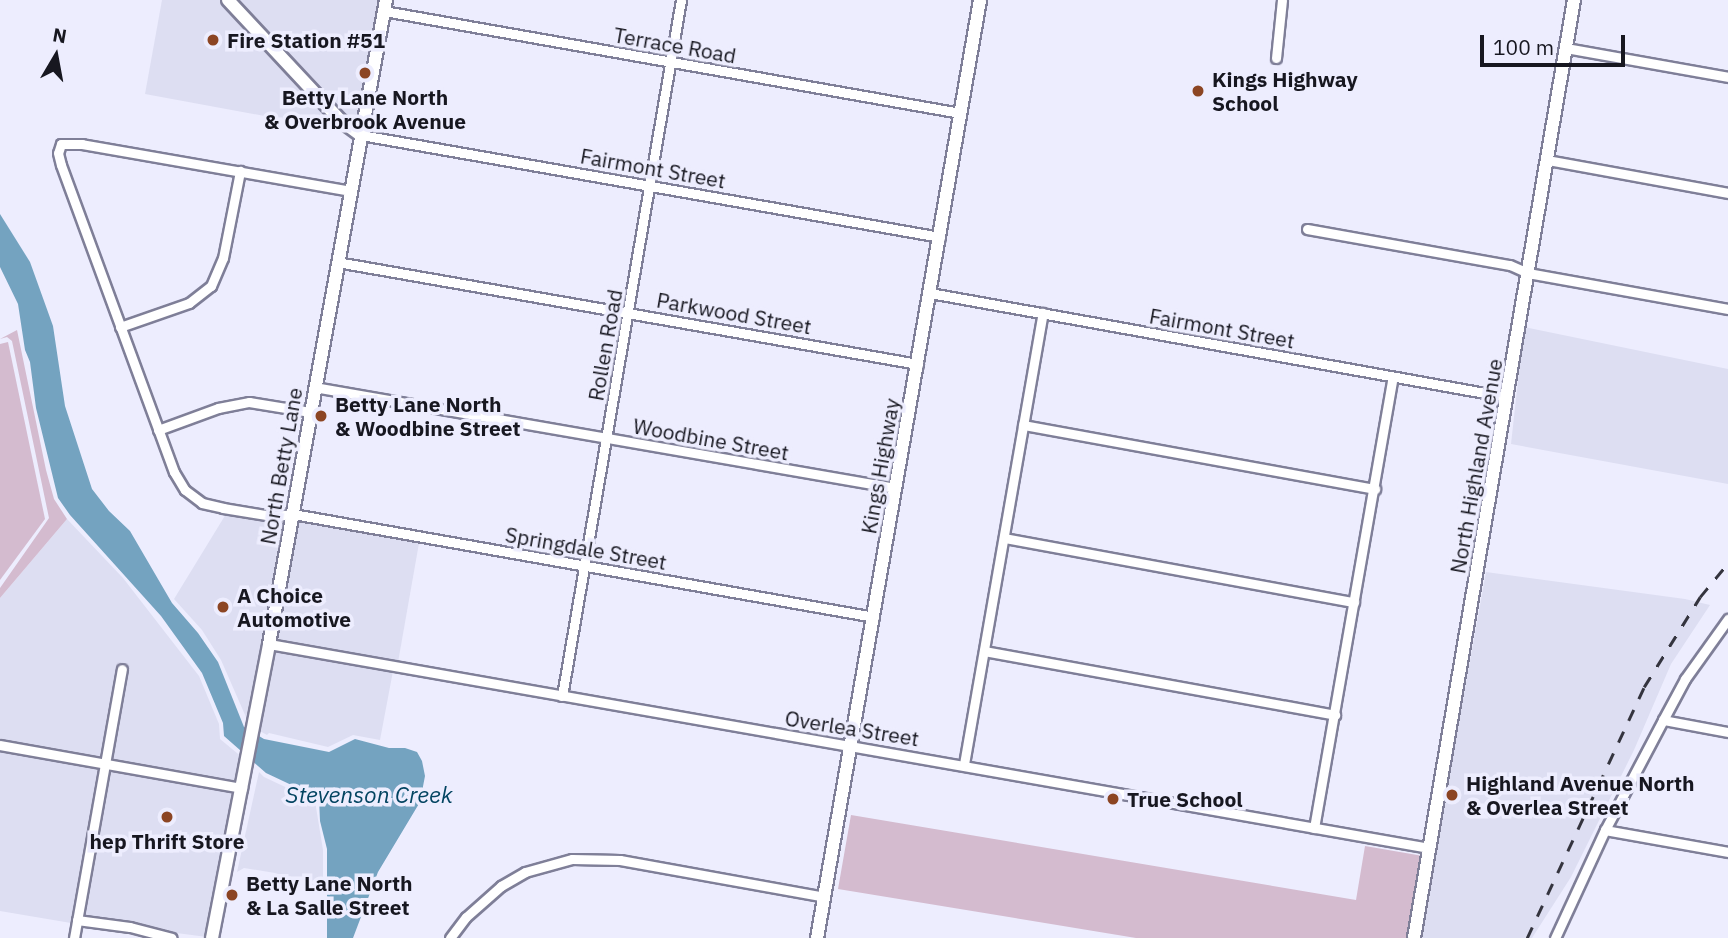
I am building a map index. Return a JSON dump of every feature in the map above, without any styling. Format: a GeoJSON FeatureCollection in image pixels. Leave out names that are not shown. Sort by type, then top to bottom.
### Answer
{"type":"FeatureCollection","features":[{"type":"Feature","properties":{"kind":"street"},"geometry":{"type":"LineString","coordinates":[[228,0],[340,120],[361,135]]}},
{"type":"Feature","properties":{"kind":"street","name":"Rollen Road"},"geometry":{"type":"LineString","coordinates":[[562,695],[630,313],[681,0]]}},
{"type":"Feature","properties":{"kind":"street","name":"Kings Highway"},"geometry":{"type":"LineString","coordinates":[[817,938],[980,0]]}},
{"type":"Feature","properties":{"kind":"street"},"geometry":{"type":"LineString","coordinates":[[1276,58],[1282,0]]}},
{"type":"Feature","properties":{"kind":"street","name":"North Highland Avenue"},"geometry":{"type":"LineString","coordinates":[[1414,938],[1574,0]]}},
{"type":"Feature","properties":{"kind":"street","name":"North Betty Lane"},"geometry":{"type":"LineString","coordinates":[[212,938],[270,644],[314,387],[385,5]]}},
{"type":"Feature","properties":{"kind":"street","name":"Terrace Road"},"geometry":{"type":"LineString","coordinates":[[385,5],[671,62],[960,113]]}},
{"type":"Feature","properties":{"kind":"street"},"geometry":{"type":"LineString","coordinates":[[1566,48],[1728,77]]}},
{"type":"Feature","properties":{"kind":"street","name":"Fairmont Street"},"geometry":{"type":"LineString","coordinates":[[361,135],[940,237]]}},
{"type":"Feature","properties":{"kind":"street","name":"Springdale Street"},"geometry":{"type":"LineString","coordinates":[[240,172],[82,144],[61,144],[58,153],[174,472],[185,490],[202,503],[272,516],[293,514],[874,617]]}},
{"type":"Feature","properties":{"kind":"street"},"geometry":{"type":"LineString","coordinates":[[1548,160],[1728,193]]}},
{"type":"Feature","properties":{"kind":"street"},"geometry":{"type":"LineString","coordinates":[[120,327],[188,303],[211,286],[223,258],[240,172],[351,191]]}},
{"type":"Feature","properties":{"kind":"street"},"geometry":{"type":"LineString","coordinates":[[1307,229],[1510,265],[1528,273],[1728,309]]}},
{"type":"Feature","properties":{"kind":"street","name":"Parkwood Street"},"geometry":{"type":"LineString","coordinates":[[337,262],[918,364]]}},
{"type":"Feature","properties":{"kind":"street","name":"Fairmont Street"},"geometry":{"type":"LineString","coordinates":[[930,293],[1507,397]]}},
{"type":"Feature","properties":{"kind":"street"},"geometry":{"type":"LineString","coordinates":[[964,764],[1042,313]]}},
{"type":"Feature","properties":{"kind":"street"},"geometry":{"type":"LineString","coordinates":[[1314,828],[1393,377]]}},
{"type":"Feature","properties":{"kind":"street","name":"Woodbine Street"},"geometry":{"type":"LineString","coordinates":[[314,387],[895,488]]}},
{"type":"Feature","properties":{"kind":"street"},"geometry":{"type":"LineString","coordinates":[[158,430],[218,408],[249,402],[310,412]]}},
{"type":"Feature","properties":{"kind":"street"},"geometry":{"type":"LineString","coordinates":[[1023,425],[1375,489]]}},
{"type":"Feature","properties":{"kind":"street"},"geometry":{"type":"LineString","coordinates":[[1004,538],[1354,602]]}},
{"type":"Feature","properties":{"kind":"street"},"geometry":{"type":"LineString","coordinates":[[1555,938],[1605,830],[1685,679],[1728,620]]}},
{"type":"Feature","properties":{"kind":"street","name":"Overlea Street"},"geometry":{"type":"LineString","coordinates":[[270,644],[964,764],[1429,848]]}},
{"type":"Feature","properties":{"kind":"street"},"geometry":{"type":"LineString","coordinates":[[984,651],[1335,715]]}},
{"type":"Feature","properties":{"kind":"street"},"geometry":{"type":"LineString","coordinates":[[74,938],[122,669]]}},
{"type":"Feature","properties":{"kind":"street"},"geometry":{"type":"LineString","coordinates":[[1663,720],[1728,732]]}},
{"type":"Feature","properties":{"kind":"street"},"geometry":{"type":"LineString","coordinates":[[0,745],[242,788]]}},
{"type":"Feature","properties":{"kind":"street"},"geometry":{"type":"LineString","coordinates":[[1605,830],[1728,852]]}},
{"type":"Feature","properties":{"kind":"street"},"geometry":{"type":"LineString","coordinates":[[450,938],[466,917],[501,886],[525,872],[572,859],[620,860],[825,897]]}},
{"type":"Feature","properties":{"kind":"street"},"geometry":{"type":"LineString","coordinates":[[77,920],[130,926],[172,938]]}},
{"type":"Feature","properties":{"kind":"shaded area"},"geometry":{"type":"Polygon","coordinates":[[[162,0],[220,0],[346,131],[145,94],[162,0]]]}},
{"type":"Feature","properties":{"kind":"shaded area"},"geometry":{"type":"Polygon","coordinates":[[[235,0],[381,0],[357,126],[343,116],[235,0]]]}},
{"type":"Feature","properties":{"kind":"shaded area"},"geometry":{"type":"Polygon","coordinates":[[[1524,327],[1728,369],[1728,484],[1511,444],[1524,327]]]}},
{"type":"Feature","properties":{"kind":"shaded area"},"geometry":{"type":"Polygon","coordinates":[[[17,330],[46,470],[54,499],[67,519],[0,598],[0,588],[49,518],[12,341],[7,337],[0,339],[17,330]]]}},
{"type":"Feature","properties":{"kind":"shaded area"},"geometry":{"type":"Polygon","coordinates":[[[8,342],[45,519],[0,580],[0,344],[8,342]]]}},
{"type":"Feature","properties":{"kind":"shaded area"},"geometry":{"type":"Polygon","coordinates":[[[226,514],[271,522],[286,521],[249,724],[221,660],[202,630],[174,599],[226,514]]]}},
{"type":"Feature","properties":{"kind":"shaded area"},"geometry":{"type":"Polygon","coordinates":[[[67,519],[123,578],[199,676],[219,724],[220,739],[243,758],[238,781],[112,759],[128,665],[118,663],[102,757],[0,739],[0,598],[67,519]]]}},
{"type":"Feature","properties":{"kind":"shaded area"},"geometry":{"type":"Polygon","coordinates":[[[297,521],[419,543],[398,661],[276,639],[297,521]]]}},
{"type":"Feature","properties":{"kind":"shaded area"},"geometry":{"type":"Polygon","coordinates":[[[1486,572],[1685,599],[1710,605],[1671,664],[1634,750],[1571,877],[1532,938],[1420,938],[1486,572]]]}},
{"type":"Feature","properties":{"kind":"shaded area"},"geometry":{"type":"Polygon","coordinates":[[[273,650],[393,671],[380,740],[353,735],[328,747],[269,733],[267,735],[258,730],[273,650]]]}},
{"type":"Feature","properties":{"kind":"shaded area"},"geometry":{"type":"Polygon","coordinates":[[[0,750],[100,768],[71,923],[0,911],[0,750]]]}},
{"type":"Feature","properties":{"kind":"shaded area"},"geometry":{"type":"Polygon","coordinates":[[[110,770],[236,792],[207,937],[161,931],[131,921],[83,915],[110,770]]]}},
{"type":"Feature","properties":{"kind":"shaded area"},"geometry":{"type":"Polygon","coordinates":[[[259,772],[264,777],[315,801],[323,850],[321,888],[275,873],[244,868],[237,872],[259,772]]]}},
{"type":"Feature","properties":{"kind":"shaded area"},"geometry":{"type":"Polygon","coordinates":[[[851,815],[1356,900],[1365,846],[1423,856],[1409,938],[1136,938],[838,889],[851,815]]]}},
{"type":"Feature","properties":{"kind":"water","name":"Stevenson Creek"},"geometry":{"type":"Polygon","coordinates":[[[0,214],[30,262],[53,326],[65,406],[92,489],[109,511],[130,531],[172,603],[218,662],[244,727],[264,739],[329,752],[355,739],[389,748],[405,748],[417,752],[422,761],[425,776],[420,802],[378,872],[353,938],[327,938],[327,849],[320,821],[319,798],[266,773],[224,736],[223,723],[202,673],[161,616],[70,515],[58,498],[36,408],[18,304],[0,267],[0,214]]]}},
{"type":"Feature","properties":{"kind":"railway"},"geometry":{"type":"LineString","coordinates":[[1527,938],[1644,687],[1700,597],[1728,563]]}},
{"type":"Feature","properties":{"kind":"place","name":"Fire Station #51"},"geometry":{"type":"Point","coordinates":[213,40]}},
{"type":"Feature","properties":{"kind":"place","name":"Betty Lane North & Overbrook Avenue"},"geometry":{"type":"Point","coordinates":[365,73]}},
{"type":"Feature","properties":{"kind":"place","name":"Kings Highway School"},"geometry":{"type":"Point","coordinates":[1198,91]}},
{"type":"Feature","properties":{"kind":"place","name":"Betty Lane North & Woodbine Street"},"geometry":{"type":"Point","coordinates":[321,416]}},
{"type":"Feature","properties":{"kind":"place","name":"A Choice Automotive"},"geometry":{"type":"Point","coordinates":[223,607]}},
{"type":"Feature","properties":{"kind":"place","name":"Highland Avenue North & Overlea Street"},"geometry":{"type":"Point","coordinates":[1452,795]}},
{"type":"Feature","properties":{"kind":"place","name":"True School"},"geometry":{"type":"Point","coordinates":[1113,799]}},
{"type":"Feature","properties":{"kind":"place","name":"hep Thrift Store"},"geometry":{"type":"Point","coordinates":[167,817]}},
{"type":"Feature","properties":{"kind":"place","name":"Betty Lane North & La Salle Street"},"geometry":{"type":"Point","coordinates":[232,895]}}]}
